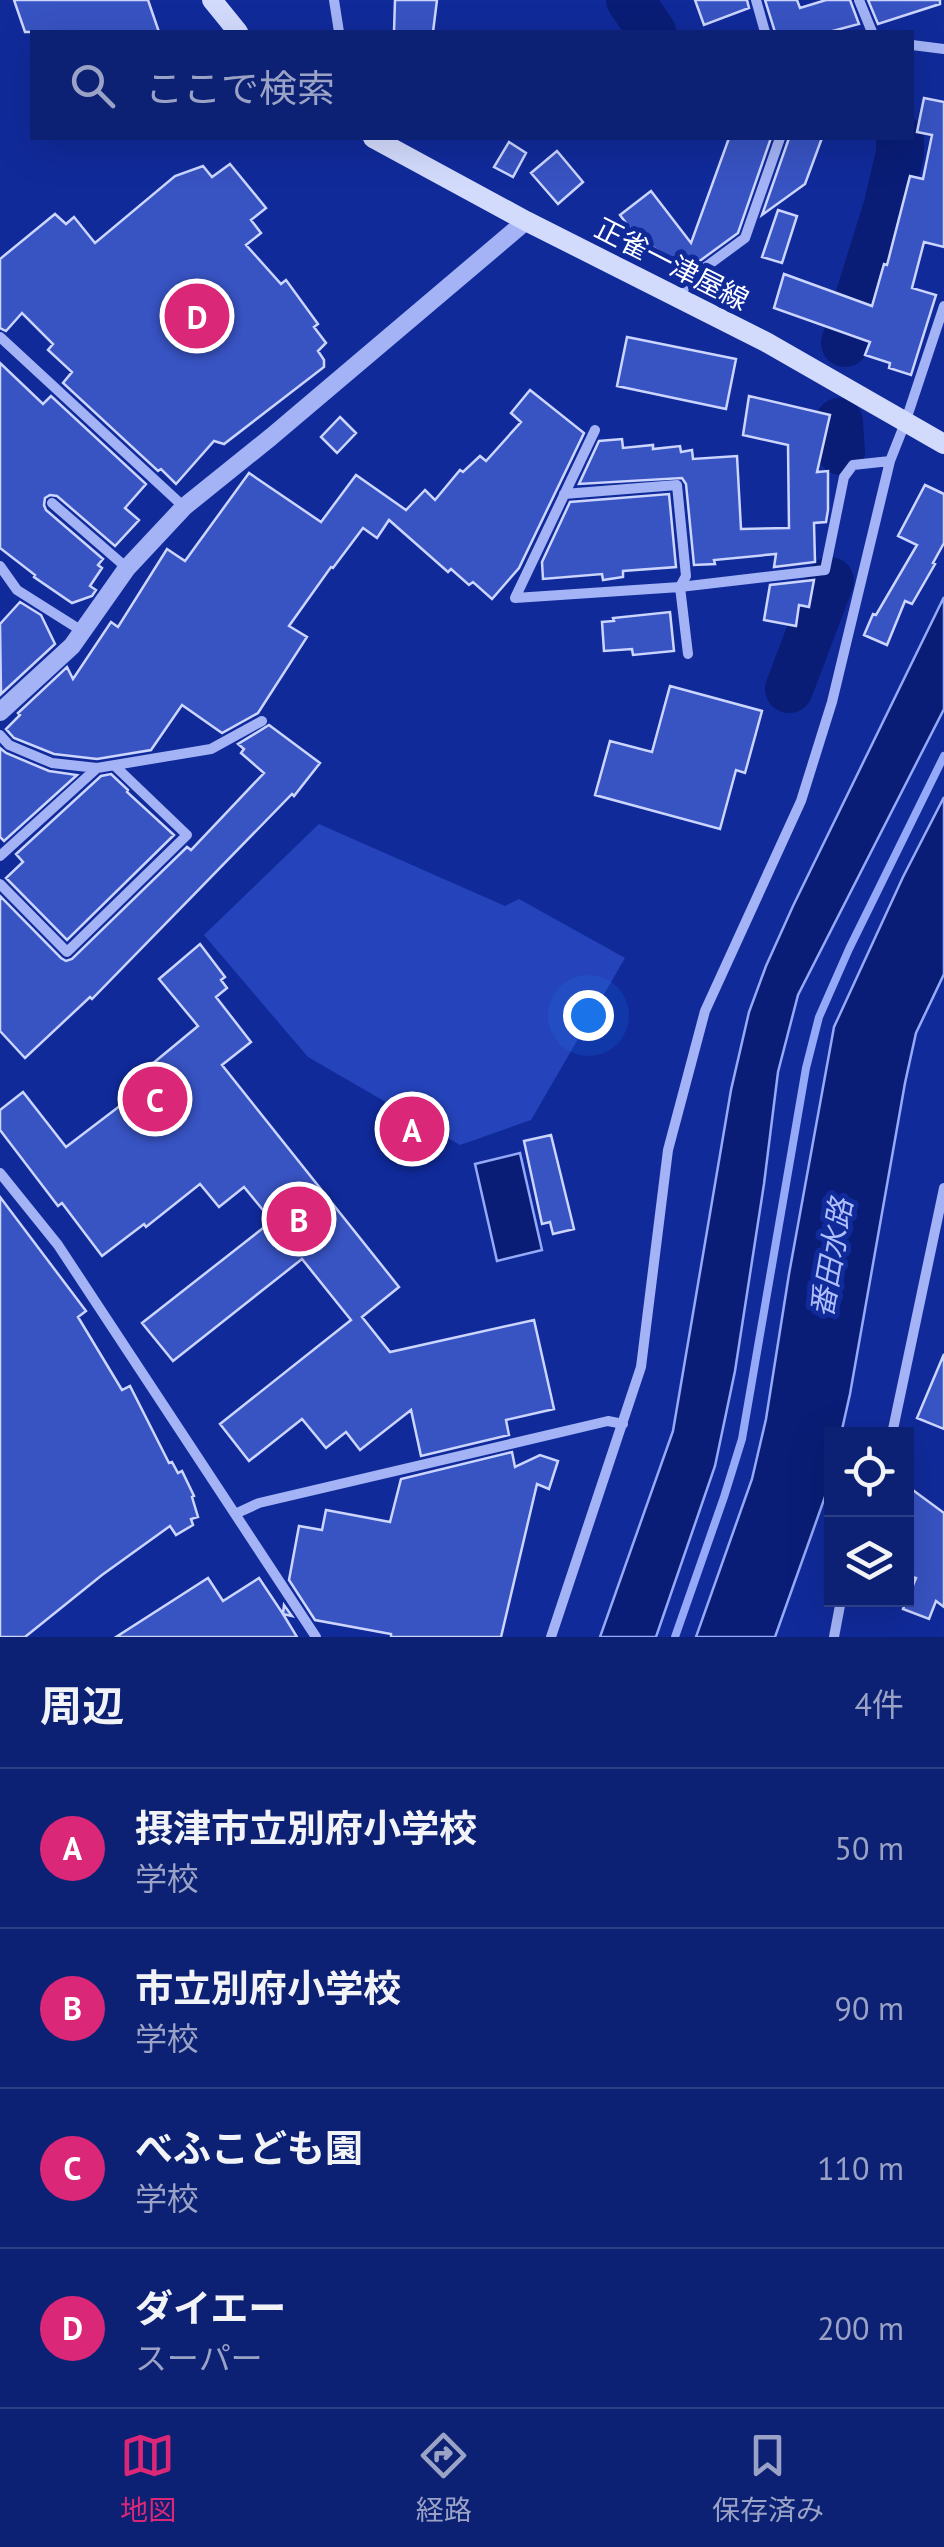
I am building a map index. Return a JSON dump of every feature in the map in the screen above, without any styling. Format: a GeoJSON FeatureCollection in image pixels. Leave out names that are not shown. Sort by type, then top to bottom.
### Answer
{"type":"FeatureCollection","features":[{"type":"Feature","properties":{"kind":"main road"},"geometry":{"type":"LineString","coordinates":[[212,0],[236,30]]}},
{"type":"Feature","properties":{"kind":"main road","name":"正雀一津屋線"},"geometry":{"type":"LineString","coordinates":[[377,140],[526,221],[766,342],[944,444]]}},
{"type":"Feature","properties":{"kind":"street"},"geometry":{"type":"LineString","coordinates":[[334,0],[339,30]]}},
{"type":"Feature","properties":{"kind":"street"},"geometry":{"type":"LineString","coordinates":[[756,0],[764,30]]}},
{"type":"Feature","properties":{"kind":"street"},"geometry":{"type":"LineString","coordinates":[[858,0],[871,30]]}},
{"type":"Feature","properties":{"kind":"street"},"geometry":{"type":"LineString","coordinates":[[914,46],[944,49]]}},
{"type":"Feature","properties":{"kind":"street"},"geometry":{"type":"LineString","coordinates":[[678,298],[692,277],[745,238],[779,140]]}},
{"type":"Feature","properties":{"kind":"street"},"geometry":{"type":"LineString","coordinates":[[0,711],[72,646],[126,568],[184,508],[526,221]]}},
{"type":"Feature","properties":{"kind":"street"},"geometry":{"type":"LineString","coordinates":[[552,1637],[640,1367],[668,1150],[705,1011],[802,801],[832,702],[890,461],[944,306]]}},
{"type":"Feature","properties":{"kind":"street"},"geometry":{"type":"LineString","coordinates":[[0,337],[184,508]]}},
{"type":"Feature","properties":{"kind":"street"},"geometry":{"type":"LineString","coordinates":[[595,430],[515,598],[680,587],[825,570],[844,478],[853,465],[890,461]]}},
{"type":"Feature","properties":{"kind":"street"},"geometry":{"type":"LineString","coordinates":[[564,494],[676,485],[686,576],[680,587],[688,654]]}},
{"type":"Feature","properties":{"kind":"street"},"geometry":{"type":"LineString","coordinates":[[52,503],[126,568]]}},
{"type":"Feature","properties":{"kind":"street"},"geometry":{"type":"LineString","coordinates":[[0,566],[17,590],[82,631]]}},
{"type":"Feature","properties":{"kind":"street"},"geometry":{"type":"LineString","coordinates":[[0,735],[10,746],[52,762],[97,768],[211,749],[262,721]]}},
{"type":"Feature","properties":{"kind":"street"},"geometry":{"type":"LineString","coordinates":[[0,884],[67,952],[187,835],[115,766]]}},
{"type":"Feature","properties":{"kind":"street"},"geometry":{"type":"LineString","coordinates":[[0,856],[97,768]]}},
{"type":"Feature","properties":{"kind":"street"},"geometry":{"type":"LineString","coordinates":[[0,1174],[58,1245],[316,1637]]}},
{"type":"Feature","properties":{"kind":"street"},"geometry":{"type":"LineString","coordinates":[[894,1427],[938,1246],[944,1188]]}},
{"type":"Feature","properties":{"kind":"street"},"geometry":{"type":"LineString","coordinates":[[236,1514],[259,1504],[608,1421],[623,1424]]}},
{"type":"Feature","properties":{"kind":"street"},"geometry":{"type":"LineString","coordinates":[[834,1637],[840,1607]]}},
{"type":"Feature","properties":{"kind":"shaded area"},"geometry":{"type":"Polygon","coordinates":[[[319,824],[505,906],[519,899],[625,958],[531,1120],[460,1145],[308,1057],[204,935],[319,824]]]}},
{"type":"Feature","properties":{"kind":"water"},"geometry":{"type":"Polygon","coordinates":[[[944,597],[944,709],[798,995],[778,1072],[735,1371],[715,1466],[656,1637],[600,1637],[673,1431],[731,1090],[749,1012],[793,906],[944,597]]]}},
{"type":"Feature","properties":{"kind":"water","name":"番田水路"},"geometry":{"type":"Polygon","coordinates":[[[944,797],[944,974],[916,1033],[843,1427],[824,1427],[824,1500],[775,1637],[696,1637],[752,1479],[766,1419],[834,1027],[944,797]]]}},
{"type":"Feature","properties":{"kind":"water"},"geometry":{"type":"Polygon","coordinates":[[[520,1153],[542,1250],[497,1261],[475,1164],[520,1153]]]}},
{"type":"Feature","properties":{"kind":"building"},"geometry":{"type":"Polygon","coordinates":[[[14,0],[148,0],[158,30],[30,30],[25,32],[14,0]]]}},
{"type":"Feature","properties":{"kind":"building"},"geometry":{"type":"Polygon","coordinates":[[[395,0],[437,0],[433,30],[394,30],[395,0]]]}},
{"type":"Feature","properties":{"kind":"building"},"geometry":{"type":"Polygon","coordinates":[[[695,0],[747,0],[749,8],[704,25],[695,0]]]}},
{"type":"Feature","properties":{"kind":"building"},"geometry":{"type":"Polygon","coordinates":[[[765,0],[797,0],[800,8],[826,0],[850,0],[859,24],[836,30],[774,30],[765,0]]]}},
{"type":"Feature","properties":{"kind":"building"},"geometry":{"type":"Polygon","coordinates":[[[868,0],[940,0],[940,4],[878,24],[868,0]]]}},
{"type":"Feature","properties":{"kind":"building"},"geometry":{"type":"Polygon","coordinates":[[[924,98],[944,102],[944,247],[924,242],[912,288],[936,295],[911,375],[865,355],[870,342],[774,308],[784,274],[872,306],[910,176],[923,179],[932,135],[917,132],[924,98]]]}},
{"type":"Feature","properties":{"kind":"building"},"geometry":{"type":"Polygon","coordinates":[[[728,140],[770,140],[738,233],[679,276],[683,265],[637,238],[620,215],[651,191],[691,243],[728,140]]]}},
{"type":"Feature","properties":{"kind":"building"},"geometry":{"type":"Polygon","coordinates":[[[788,140],[821,140],[805,184],[762,215],[788,140]]]}},
{"type":"Feature","properties":{"kind":"building"},"geometry":{"type":"Polygon","coordinates":[[[509,142],[526,153],[513,177],[494,167],[509,142]]]}},
{"type":"Feature","properties":{"kind":"building"},"geometry":{"type":"Polygon","coordinates":[[[557,151],[583,182],[558,204],[531,173],[557,151]]]}},
{"type":"Feature","properties":{"kind":"building"},"geometry":{"type":"Polygon","coordinates":[[[230,164],[266,208],[251,220],[261,233],[246,245],[281,284],[286,280],[318,324],[314,327],[326,343],[318,351],[324,367],[224,444],[214,441],[176,484],[63,383],[72,372],[48,350],[53,344],[22,313],[6,331],[0,328],[0,259],[55,214],[66,224],[74,217],[95,243],[175,176],[203,166],[212,177],[230,164]]]}},
{"type":"Feature","properties":{"kind":"building"},"geometry":{"type":"Polygon","coordinates":[[[778,210],[797,216],[782,263],[762,257],[778,210]]]}},
{"type":"Feature","properties":{"kind":"building"},"geometry":{"type":"Polygon","coordinates":[[[627,337],[736,359],[726,409],[617,386],[627,337]]]}},
{"type":"Feature","properties":{"kind":"building"},"geometry":{"type":"Polygon","coordinates":[[[0,363],[43,404],[51,396],[146,484],[125,508],[139,520],[115,546],[57,496],[45,498],[46,510],[103,559],[98,565],[102,568],[90,586],[96,590],[92,596],[72,603],[0,548],[0,363]]]}},
{"type":"Feature","properties":{"kind":"building"},"geometry":{"type":"Polygon","coordinates":[[[530,390],[584,433],[519,568],[492,599],[473,582],[469,585],[451,569],[448,572],[389,520],[377,538],[363,528],[331,567],[289,626],[307,637],[258,713],[222,733],[182,705],[151,750],[97,759],[54,754],[14,738],[6,729],[67,667],[73,679],[111,622],[118,627],[167,549],[185,561],[249,473],[321,522],[356,475],[406,510],[425,490],[435,500],[460,470],[463,472],[480,456],[486,461],[521,422],[511,413],[530,390]]]}},
{"type":"Feature","properties":{"kind":"building"},"geometry":{"type":"Polygon","coordinates":[[[749,396],[830,415],[817,472],[828,471],[828,510],[826,522],[814,523],[815,562],[774,567],[776,554],[694,565],[686,484],[682,478],[579,484],[599,441],[622,439],[623,448],[680,446],[681,452],[692,450],[693,459],[737,456],[741,529],[789,528],[788,445],[743,435],[749,396]]]}},
{"type":"Feature","properties":{"kind":"building"},"geometry":{"type":"Polygon","coordinates":[[[340,417],[356,433],[337,453],[321,437],[340,417]]]}},
{"type":"Feature","properties":{"kind":"building"},"geometry":{"type":"Polygon","coordinates":[[[925,485],[944,494],[944,543],[912,604],[905,601],[887,645],[864,635],[917,545],[898,536],[925,485]]]}},
{"type":"Feature","properties":{"kind":"building"},"geometry":{"type":"Polygon","coordinates":[[[669,494],[676,567],[623,571],[623,577],[603,580],[602,574],[543,579],[542,562],[570,502],[669,494]]]}},
{"type":"Feature","properties":{"kind":"building"},"geometry":{"type":"Polygon","coordinates":[[[814,580],[809,607],[799,605],[796,626],[764,620],[770,585],[814,580]]]}},
{"type":"Feature","properties":{"kind":"building"},"geometry":{"type":"Polygon","coordinates":[[[20,602],[41,615],[55,644],[1,694],[0,624],[20,602]]]}},
{"type":"Feature","properties":{"kind":"building"},"geometry":{"type":"Polygon","coordinates":[[[670,612],[674,651],[633,655],[632,649],[604,651],[602,622],[670,612]]]}},
{"type":"Feature","properties":{"kind":"building"},"geometry":{"type":"Polygon","coordinates":[[[670,686],[762,711],[745,773],[736,770],[720,829],[595,795],[610,741],[652,752],[670,686]]]}},
{"type":"Feature","properties":{"kind":"building"},"geometry":{"type":"Polygon","coordinates":[[[269,725],[320,763],[294,796],[92,999],[25,1058],[0,1031],[0,896],[61,958],[72,959],[187,847],[191,850],[264,773],[241,753],[244,749],[238,744],[269,725]]]}},
{"type":"Feature","properties":{"kind":"building"},"geometry":{"type":"Polygon","coordinates":[[[0,748],[49,771],[77,775],[4,841],[0,837],[0,748]]]}},
{"type":"Feature","properties":{"kind":"building"},"geometry":{"type":"Polygon","coordinates":[[[111,774],[174,835],[67,940],[6,878],[23,862],[16,854],[101,776],[111,774]]]}},
{"type":"Feature","properties":{"kind":"building"},"geometry":{"type":"Polygon","coordinates":[[[200,944],[225,977],[221,980],[227,988],[216,997],[251,1042],[222,1065],[399,1287],[362,1317],[390,1352],[534,1320],[554,1409],[506,1420],[509,1435],[421,1456],[411,1410],[360,1450],[346,1432],[326,1448],[302,1419],[249,1461],[220,1424],[351,1320],[302,1259],[173,1361],[142,1323],[272,1221],[244,1187],[219,1207],[200,1184],[102,1256],[0,1130],[0,1110],[23,1092],[66,1147],[125,1102],[121,1096],[143,1079],[140,1074],[198,1026],[159,979],[200,944]]]}},
{"type":"Feature","properties":{"kind":"building"},"geometry":{"type":"Polygon","coordinates":[[[551,1135],[574,1229],[553,1234],[550,1222],[542,1224],[524,1141],[551,1135]]]}},
{"type":"Feature","properties":{"kind":"building"},"geometry":{"type":"Polygon","coordinates":[[[0,1197],[86,1311],[78,1317],[122,1390],[130,1386],[169,1463],[178,1473],[182,1471],[194,1496],[198,1517],[191,1519],[193,1525],[176,1535],[170,1526],[25,1637],[0,1637],[0,1197]]]}},
{"type":"Feature","properties":{"kind":"building"},"geometry":{"type":"Polygon","coordinates":[[[944,1354],[944,1429],[917,1418],[944,1354]]]}},
{"type":"Feature","properties":{"kind":"building"},"geometry":{"type":"Polygon","coordinates":[[[512,1452],[515,1467],[540,1455],[558,1461],[549,1489],[537,1484],[501,1637],[391,1637],[315,1620],[289,1580],[299,1526],[322,1530],[326,1510],[390,1522],[401,1479],[512,1452]]]}},
{"type":"Feature","properties":{"kind":"building"},"geometry":{"type":"Polygon","coordinates":[[[914,1491],[944,1513],[944,1607],[936,1601],[929,1619],[903,1609],[914,1607],[914,1491]]]}},
{"type":"Feature","properties":{"kind":"building"},"geometry":{"type":"Polygon","coordinates":[[[208,1578],[223,1601],[259,1578],[297,1637],[116,1637],[208,1578]]]}},
{"type":"Feature","properties":{"kind":"waterway"},"geometry":{"type":"LineString","coordinates":[[630,0],[651,30]]}},
{"type":"Feature","properties":{"kind":"waterway"},"geometry":{"type":"LineString","coordinates":[[845,343],[888,205],[900,140]]}},
{"type":"Feature","properties":{"kind":"waterway"},"geometry":{"type":"LineString","coordinates":[[839,422],[841,451]]}},
{"type":"Feature","properties":{"kind":"waterway"},"geometry":{"type":"LineString","coordinates":[[789,689],[830,581]]}},
{"type":"Feature","properties":{"kind":"waterway"},"geometry":{"type":"LineString","coordinates":[[675,1637],[742,1439],[806,1068],[819,1017],[944,756]]}},
{"type":"Feature","properties":{"kind":"place","name":"ダイエー"},"geometry":{"type":"Point","coordinates":[197,316]}},
{"type":"Feature","properties":{"kind":"place","name":"べふこども園"},"geometry":{"type":"Point","coordinates":[155,1099]}},
{"type":"Feature","properties":{"kind":"place","name":"摂津市立別府小学校"},"geometry":{"type":"Point","coordinates":[412,1129]}},
{"type":"Feature","properties":{"kind":"place","name":"市立別府小学校"},"geometry":{"type":"Point","coordinates":[299,1219]}}]}
